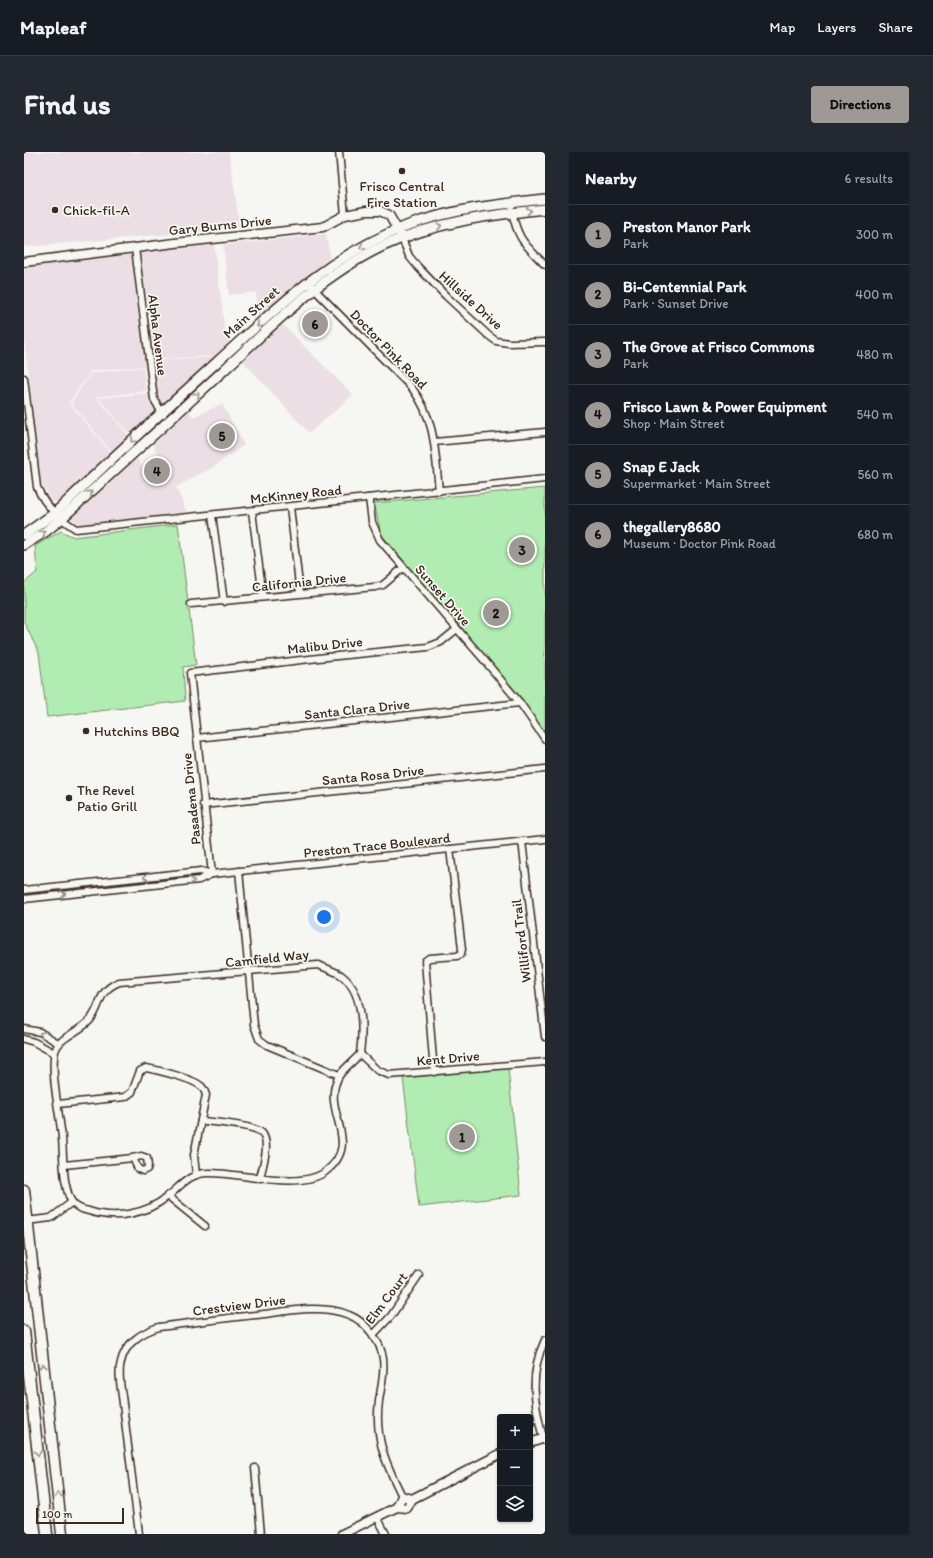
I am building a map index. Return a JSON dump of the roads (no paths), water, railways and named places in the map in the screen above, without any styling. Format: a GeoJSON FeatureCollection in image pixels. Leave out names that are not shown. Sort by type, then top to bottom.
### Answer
{"type":"FeatureCollection","features":[{"type":"Feature","properties":{"kind":"main road","name":"Main Street"},"geometry":{"type":"LineString","coordinates":[[24,545],[45,532],[58,516],[162,413],[308,282],[346,255],[450,213],[472,208],[545,199]]}},
{"type":"Feature","properties":{"kind":"main road","name":"Main Street"},"geometry":{"type":"LineString","coordinates":[[24,535],[58,516],[168,421],[264,332],[314,289],[348,265],[384,245],[400,234],[476,217],[545,209]]}},
{"type":"Feature","properties":{"kind":"main road"},"geometry":{"type":"LineString","coordinates":[[24,1190],[26,1221],[62,1534]]}},
{"type":"Feature","properties":{"kind":"main road"},"geometry":{"type":"LineString","coordinates":[[24,1331],[47,1534]]}},
{"type":"Feature","properties":{"kind":"street"},"geometry":{"type":"LineString","coordinates":[[339,152],[344,215]]}},
{"type":"Feature","properties":{"kind":"street"},"geometry":{"type":"LineString","coordinates":[[511,203],[516,229],[522,242],[545,265]]}},
{"type":"Feature","properties":{"kind":"street","name":"Gary Burns Drive"},"geometry":{"type":"LineString","coordinates":[[24,262],[323,227],[344,215],[366,211],[380,211],[389,215],[400,234]]}},
{"type":"Feature","properties":{"kind":"street","name":"Hillside Drive"},"geometry":{"type":"LineString","coordinates":[[400,234],[409,256],[418,267],[446,296],[496,341],[509,343],[545,342]]}},
{"type":"Feature","properties":{"kind":"street","name":"Alpha Avenue"},"geometry":{"type":"LineString","coordinates":[[135,248],[154,399],[168,421]]}},
{"type":"Feature","properties":{"kind":"street","name":"Doctor Pink Road"},"geometry":{"type":"LineString","coordinates":[[308,282],[412,388],[428,412],[434,442],[439,491]]}},
{"type":"Feature","properties":{"kind":"street"},"geometry":{"type":"LineString","coordinates":[[24,378],[37,487],[40,494],[58,516]]}},
{"type":"Feature","properties":{"kind":"street"},"geometry":{"type":"LineString","coordinates":[[434,442],[545,432]]}},
{"type":"Feature","properties":{"kind":"street","name":"McKinney Road"},"geometry":{"type":"LineString","coordinates":[[58,516],[76,529],[545,479]]}},
{"type":"Feature","properties":{"kind":"street","name":"Sunset Drive"},"geometry":{"type":"LineString","coordinates":[[369,498],[372,522],[377,535],[387,550],[520,703],[545,739]]}},
{"type":"Feature","properties":{"kind":"street"},"geometry":{"type":"LineString","coordinates":[[290,507],[300,593]]}},
{"type":"Feature","properties":{"kind":"street"},"geometry":{"type":"LineString","coordinates":[[252,511],[263,598]]}},
{"type":"Feature","properties":{"kind":"street"},"geometry":{"type":"LineString","coordinates":[[212,515],[224,602]]}},
{"type":"Feature","properties":{"kind":"street","name":"California Drive"},"geometry":{"type":"LineString","coordinates":[[191,604],[374,587],[383,585],[404,568]]}},
{"type":"Feature","properties":{"kind":"street","name":"Malibu Drive"},"geometry":{"type":"LineString","coordinates":[[190,674],[327,657],[428,647],[440,642],[456,629]]}},
{"type":"Feature","properties":{"kind":"street","name":"Pasadena Drive"},"geometry":{"type":"LineString","coordinates":[[190,674],[203,805],[212,874]]}},
{"type":"Feature","properties":{"kind":"street","name":"Santa Clara Drive"},"geometry":{"type":"LineString","coordinates":[[197,738],[520,703]]}},
{"type":"Feature","properties":{"kind":"street","name":"Santa Rosa Drive"},"geometry":{"type":"LineString","coordinates":[[203,805],[545,769]]}},
{"type":"Feature","properties":{"kind":"street","name":"Preston Trace Boulevard"},"geometry":{"type":"LineString","coordinates":[[24,899],[199,880],[212,874],[545,839]]}},
{"type":"Feature","properties":{"kind":"street","name":"Williford Trail"},"geometry":{"type":"LineString","coordinates":[[522,841],[545,1037]]}},
{"type":"Feature","properties":{"kind":"street"},"geometry":{"type":"LineString","coordinates":[[434,1072],[425,961],[429,958],[457,956],[461,954],[462,948],[450,849]]}},
{"type":"Feature","properties":{"kind":"street","name":"Preston Trace Boulevard"},"geometry":{"type":"LineString","coordinates":[[24,890],[202,871],[212,874]]}},
{"type":"Feature","properties":{"kind":"street"},"geometry":{"type":"LineString","coordinates":[[239,871],[254,1025],[259,1039],[273,1047],[340,1075]]}},
{"type":"Feature","properties":{"kind":"street"},"geometry":{"type":"LineString","coordinates":[[84,883],[85,892]]}},
{"type":"Feature","properties":{"kind":"street","name":"Camfield Way"},"geometry":{"type":"LineString","coordinates":[[58,1043],[90,1019],[104,991],[119,982],[318,965],[342,976],[351,986],[358,1002],[362,1027],[360,1054]]}},
{"type":"Feature","properties":{"kind":"street"},"geometry":{"type":"LineString","coordinates":[[24,1028],[40,1032],[58,1043],[54,1053],[65,1182],[72,1202],[90,1212],[102,1215],[116,1215],[144,1211],[153,1208],[187,1179],[196,1175],[211,1173],[260,1179],[310,1178],[324,1173],[336,1162],[341,1152],[343,1136],[334,1102],[340,1075],[360,1054]]}},
{"type":"Feature","properties":{"kind":"street"},"geometry":{"type":"LineString","coordinates":[[24,1039],[34,1042],[54,1053]]}},
{"type":"Feature","properties":{"kind":"street","name":"Kent Drive"},"geometry":{"type":"LineString","coordinates":[[360,1054],[377,1070],[389,1075],[545,1062]]}},
{"type":"Feature","properties":{"kind":"street"},"geometry":{"type":"LineString","coordinates":[[58,1104],[125,1097],[132,1092],[140,1071],[146,1068],[182,1078],[202,1086],[206,1095],[194,1155],[196,1175]]}},
{"type":"Feature","properties":{"kind":"street"},"geometry":{"type":"LineString","coordinates":[[201,1121],[252,1128],[261,1133],[264,1138],[265,1155],[260,1179]]}},
{"type":"Feature","properties":{"kind":"street"},"geometry":{"type":"LineString","coordinates":[[64,1165],[133,1158]]}},
{"type":"Feature","properties":{"kind":"street"},"geometry":{"type":"LineString","coordinates":[[168,1196],[205,1226]]}},
{"type":"Feature","properties":{"kind":"street"},"geometry":{"type":"LineString","coordinates":[[26,1221],[51,1218],[72,1202]]}},
{"type":"Feature","properties":{"kind":"street","name":"Elm Court"},"geometry":{"type":"LineString","coordinates":[[373,1335],[391,1316],[419,1275]]}},
{"type":"Feature","properties":{"kind":"street","name":"Crestview Drive"},"geometry":{"type":"LineString","coordinates":[[139,1534],[123,1401],[120,1362],[130,1344],[148,1330],[159,1326],[306,1309],[335,1311],[349,1315],[364,1324],[373,1335],[383,1357],[382,1391],[379,1400],[378,1433],[388,1468],[402,1496]]}},
{"type":"Feature","properties":{"kind":"street"},"geometry":{"type":"LineString","coordinates":[[533,1442],[544,1438],[537,1414],[534,1373],[545,1340]]}},
{"type":"Feature","properties":{"kind":"street"},"geometry":{"type":"LineString","coordinates":[[342,1534],[397,1507],[407,1508],[412,1499],[497,1456]]}},
{"type":"Feature","properties":{"kind":"street"},"geometry":{"type":"LineString","coordinates":[[255,1468],[260,1534]]}},
{"type":"Feature","properties":{"kind":"street"},"geometry":{"type":"LineString","coordinates":[[397,1507],[402,1496],[412,1499]]}},
{"type":"Feature","properties":{"kind":"street"},"geometry":{"type":"LineString","coordinates":[[377,1517],[386,1534]]}},
{"type":"Feature","properties":{"kind":"place","name":"Frisco Central Fire Station"},"geometry":{"type":"Point","coordinates":[402,171]}},
{"type":"Feature","properties":{"kind":"place","name":"Chick-fil-A"},"geometry":{"type":"Point","coordinates":[55,210]}},
{"type":"Feature","properties":{"kind":"place","name":"thegallery8680"},"geometry":{"type":"Point","coordinates":[315,324]}},
{"type":"Feature","properties":{"kind":"place","name":"Snap E Jack"},"geometry":{"type":"Point","coordinates":[222,436]}},
{"type":"Feature","properties":{"kind":"place","name":"Frisco Lawn & Power Equipment"},"geometry":{"type":"Point","coordinates":[157,471]}},
{"type":"Feature","properties":{"kind":"place","name":"The Grove at Frisco Commons"},"geometry":{"type":"Point","coordinates":[522,550]}},
{"type":"Feature","properties":{"kind":"place","name":"Bi-Centennial Park"},"geometry":{"type":"Point","coordinates":[496,613]}},
{"type":"Feature","properties":{"kind":"place","name":"Hutchins BBQ"},"geometry":{"type":"Point","coordinates":[86,731]}},
{"type":"Feature","properties":{"kind":"place","name":"The Revel Patio Grill"},"geometry":{"type":"Point","coordinates":[69,798]}},
{"type":"Feature","properties":{"kind":"place","name":"Preston Manor Park"},"geometry":{"type":"Point","coordinates":[462,1137]}}]}
